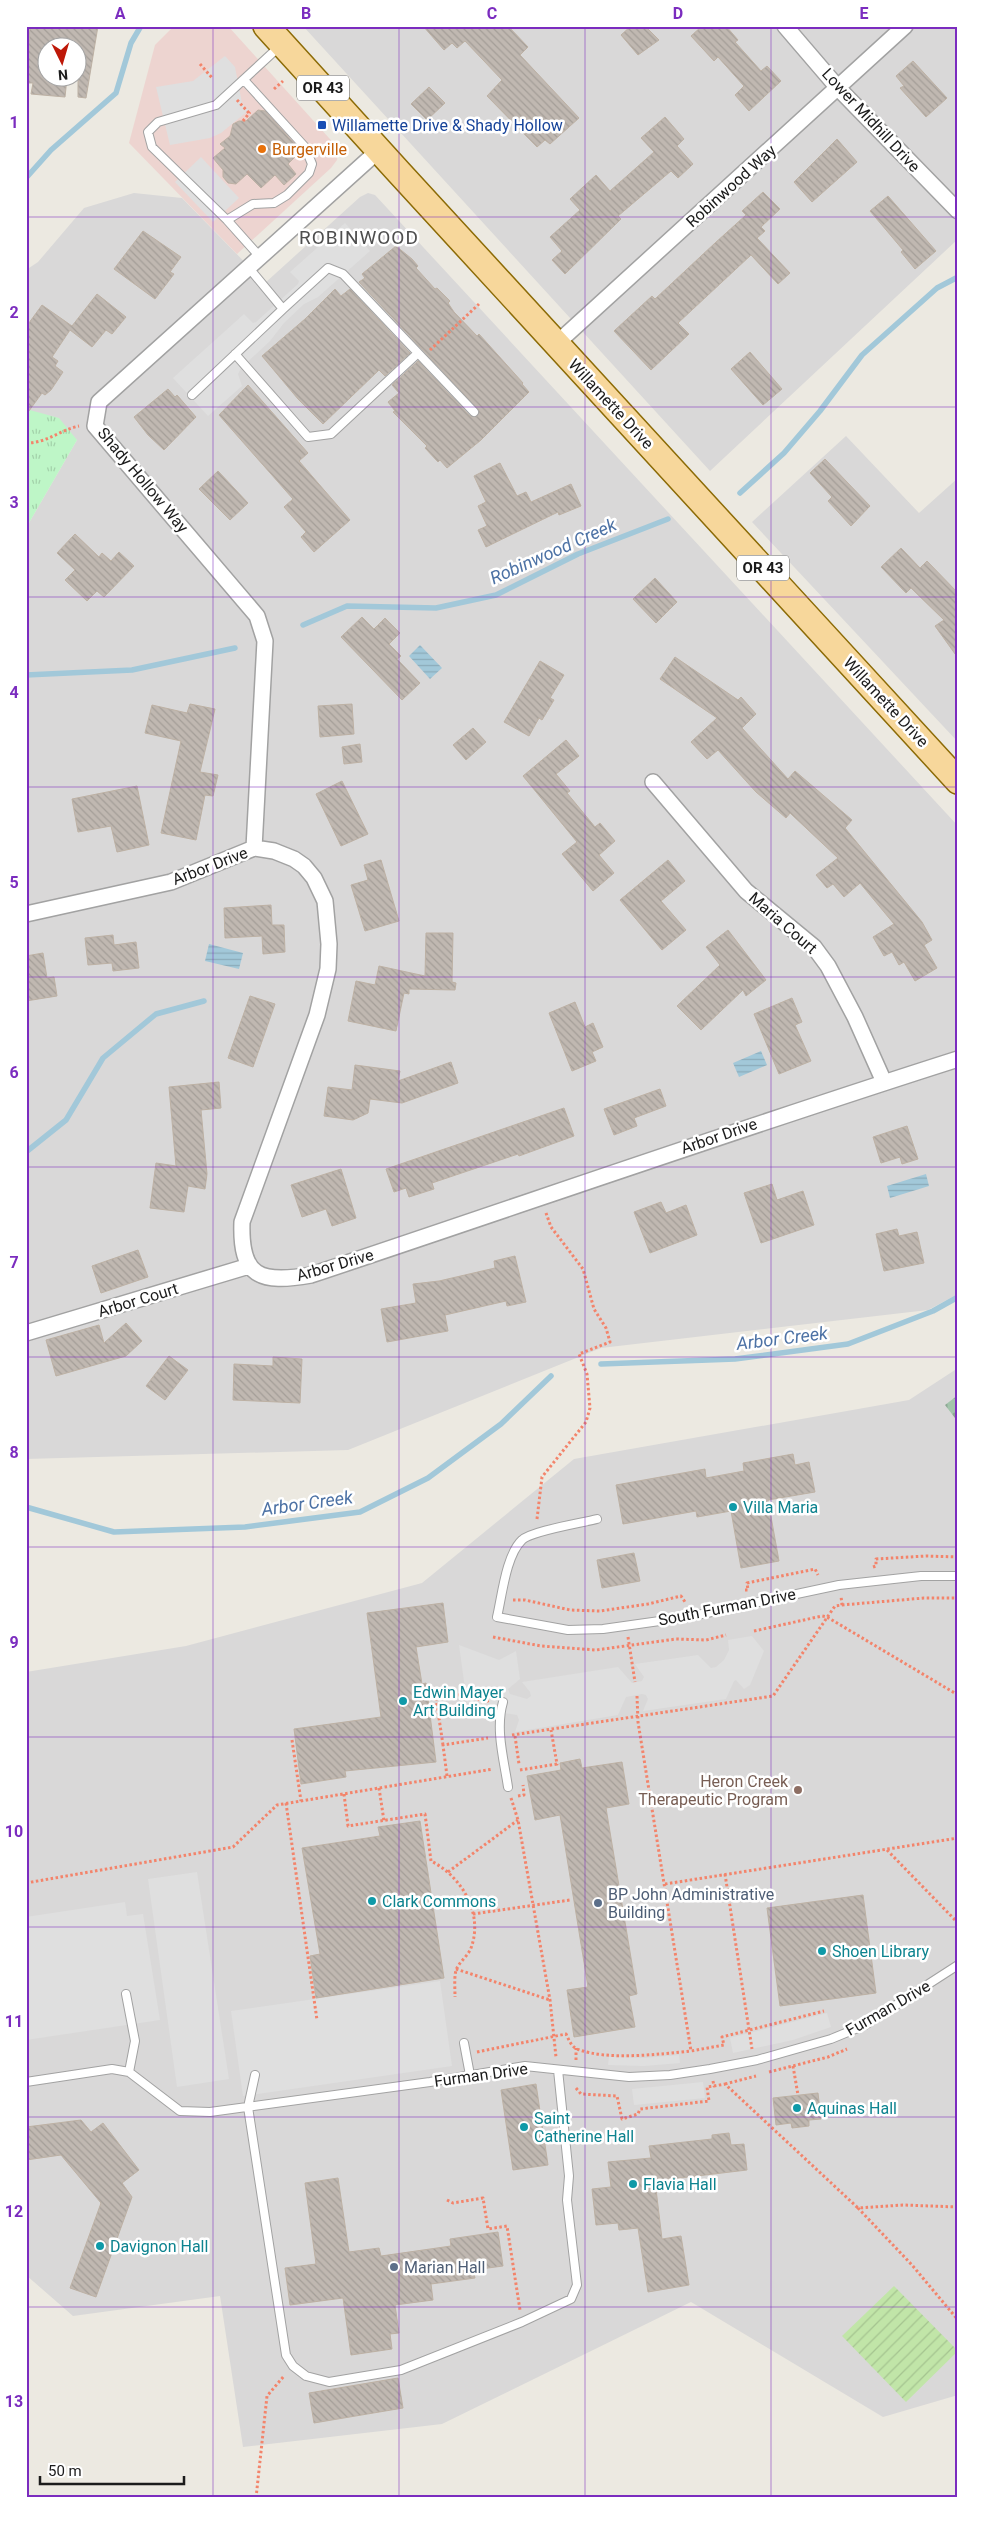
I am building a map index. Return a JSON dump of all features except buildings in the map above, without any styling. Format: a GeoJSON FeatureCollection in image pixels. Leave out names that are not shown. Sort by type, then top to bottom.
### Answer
{"type":"FeatureCollection","features":[{"type":"Feature","properties":{"kind":"main road","name":"Willamette Drive"},"geometry":{"type":"LineString","coordinates":[[274,35],[555,345],[958,780]]}},
{"type":"Feature","properties":{"kind":"street","name":"Lower Midhill Drive"},"geometry":{"type":"LineString","coordinates":[[785,26],[839,88],[958,211]]}},
{"type":"Feature","properties":{"kind":"street","name":"Robinwood Way"},"geometry":{"type":"LineString","coordinates":[[555,345],[905,26]]}},
{"type":"Feature","properties":{"kind":"street","name":"Shady Hollow Way"},"geometry":{"type":"LineString","coordinates":[[254,848],[265,641],[257,616],[95,426],[99,402],[379,150]]}},
{"type":"Feature","properties":{"kind":"street","name":"Maria Court"},"geometry":{"type":"LineString","coordinates":[[653,782],[746,891],[814,947],[828,966],[855,1017],[884,1082]]}},
{"type":"Feature","properties":{"kind":"street","name":"Arbor Drive"},"geometry":{"type":"LineString","coordinates":[[26,914],[171,882],[254,848],[274,851],[294,859],[304,866],[314,878],[325,901],[329,944],[328,969],[317,1016],[242,1222],[241,1245],[244,1259],[257,1272],[277,1278],[311,1274],[541,1198],[748,1126],[958,1059]]}},
{"type":"Feature","properties":{"kind":"street","name":"Arbor Court"},"geometry":{"type":"LineString","coordinates":[[26,1333],[249,1266]]}},
{"type":"Feature","properties":{"kind":"lane"},"geometry":{"type":"LineString","coordinates":[[261,258],[227,220],[152,147],[148,132],[158,122],[216,105],[244,80],[274,35]]}},
{"type":"Feature","properties":{"kind":"lane"},"geometry":{"type":"LineString","coordinates":[[227,220],[253,204],[274,203],[287,195],[309,173],[312,164],[305,147],[244,80]]}},
{"type":"Feature","properties":{"kind":"lane"},"geometry":{"type":"LineString","coordinates":[[249,268],[283,309]]}},
{"type":"Feature","properties":{"kind":"lane"},"geometry":{"type":"LineString","coordinates":[[192,395],[328,268],[333,268],[343,274],[474,412]]}},
{"type":"Feature","properties":{"kind":"lane"},"geometry":{"type":"LineString","coordinates":[[236,354],[308,437],[331,434],[420,355]]}},
{"type":"Feature","properties":{"kind":"lane"},"geometry":{"type":"LineString","coordinates":[[533,1534],[597,1520]]}},
{"type":"Feature","properties":{"kind":"lane","name":"South Furman Drive"},"geometry":{"type":"LineString","coordinates":[[533,1534],[522,1539],[511,1557],[497,1617],[568,1630],[604,1629],[688,1617],[840,1585],[921,1576],[958,1576]]}},
{"type":"Feature","properties":{"kind":"lane"},"geometry":{"type":"LineString","coordinates":[[503,1702],[500,1713],[500,1737],[508,1787]]}},
{"type":"Feature","properties":{"kind":"lane","name":"Furman Drive"},"geometry":{"type":"LineString","coordinates":[[129,2072],[165,2102],[180,2111],[210,2112],[248,2108],[525,2066],[629,2077],[670,2075],[757,2060],[831,2040],[865,2024],[958,1965]]}},
{"type":"Feature","properties":{"kind":"lane"},"geometry":{"type":"LineString","coordinates":[[26,2082],[112,2069],[129,2072],[135,2041],[126,1994]]}},
{"type":"Feature","properties":{"kind":"lane"},"geometry":{"type":"LineString","coordinates":[[464,2043],[470,2075]]}},
{"type":"Feature","properties":{"kind":"lane"},"geometry":{"type":"LineString","coordinates":[[255,2075],[248,2108],[286,2355],[293,2366],[306,2376],[329,2382],[400,2370],[522,2322],[571,2299],[577,2286],[566,2200],[569,2176],[558,2070]]}},
{"type":"Feature","properties":{"kind":"path"},"geometry":{"type":"LineString","coordinates":[[200,64],[214,79]]}},
{"type":"Feature","properties":{"kind":"path"},"geometry":{"type":"LineString","coordinates":[[274,89],[283,81]]}},
{"type":"Feature","properties":{"kind":"path"},"geometry":{"type":"LineString","coordinates":[[235,98],[249,113]]}},
{"type":"Feature","properties":{"kind":"path"},"geometry":{"type":"LineString","coordinates":[[243,121],[256,107]]}},
{"type":"Feature","properties":{"kind":"path"},"geometry":{"type":"LineString","coordinates":[[420,355],[479,304]]}},
{"type":"Feature","properties":{"kind":"path"},"geometry":{"type":"LineString","coordinates":[[26,443],[46,441],[58,433],[83,426]]}},
{"type":"Feature","properties":{"kind":"path"},"geometry":{"type":"LineString","coordinates":[[533,1534],[540,1505],[542,1477],[586,1422],[590,1408],[587,1374],[579,1354],[610,1342],[606,1328],[594,1309],[583,1268],[551,1227],[541,1198]]}},
{"type":"Feature","properties":{"kind":"path"},"geometry":{"type":"LineString","coordinates":[[867,1568],[876,1566],[876,1560],[926,1556],[958,1556]]}},
{"type":"Feature","properties":{"kind":"path"},"geometry":{"type":"LineString","coordinates":[[738,1592],[748,1590],[747,1583],[815,1569],[816,1575],[823,1574]]}},
{"type":"Feature","properties":{"kind":"path"},"geometry":{"type":"LineString","coordinates":[[518,1601],[525,1600],[570,1610],[600,1611],[681,1596],[683,1602],[692,1601]]}},
{"type":"Feature","properties":{"kind":"path"},"geometry":{"type":"LineString","coordinates":[[841,1596],[842,1605]]}},
{"type":"Feature","properties":{"kind":"path"},"geometry":{"type":"LineString","coordinates":[[511,1735],[773,1696],[835,1606],[924,1598],[958,1598]]}},
{"type":"Feature","properties":{"kind":"path"},"geometry":{"type":"LineString","coordinates":[[754,1631],[822,1616],[827,1617],[958,1695]]}},
{"type":"Feature","properties":{"kind":"path"},"geometry":{"type":"LineString","coordinates":[[493,1637],[541,1646],[577,1650],[630,1646],[676,1639],[706,1640],[726,1635]]}},
{"type":"Feature","properties":{"kind":"path"},"geometry":{"type":"LineString","coordinates":[[628,1636],[635,1682]]}},
{"type":"Feature","properties":{"kind":"path"},"geometry":{"type":"LineString","coordinates":[[447,1776],[436,1698],[466,1694],[484,1702]]}},
{"type":"Feature","properties":{"kind":"path"},"geometry":{"type":"LineString","coordinates":[[636,1696],[640,1716],[638,1722],[692,2051]]}},
{"type":"Feature","properties":{"kind":"path"},"geometry":{"type":"LineString","coordinates":[[520,1770],[557,1764],[552,1730]]}},
{"type":"Feature","properties":{"kind":"path"},"geometry":{"type":"LineString","coordinates":[[443,1745],[492,1738]]}},
{"type":"Feature","properties":{"kind":"path"},"geometry":{"type":"LineString","coordinates":[[292,1740],[302,1801]]}},
{"type":"Feature","properties":{"kind":"path"},"geometry":{"type":"LineString","coordinates":[[26,1883],[232,1847],[277,1805],[490,1769]]}},
{"type":"Feature","properties":{"kind":"path"},"geometry":{"type":"LineString","coordinates":[[379,1788],[384,1821]]}},
{"type":"Feature","properties":{"kind":"path"},"geometry":{"type":"LineString","coordinates":[[344,1794],[348,1826],[425,1814],[431,1861],[448,1872],[463,1889],[474,1914],[474,1936],[471,1948],[456,1970],[455,1997]]}},
{"type":"Feature","properties":{"kind":"path"},"geometry":{"type":"LineString","coordinates":[[286,1803],[318,2020]]}},
{"type":"Feature","properties":{"kind":"path"},"geometry":{"type":"LineString","coordinates":[[448,1872],[518,1820],[550,2000],[552,2035],[558,2070]]}},
{"type":"Feature","properties":{"kind":"path"},"geometry":{"type":"LineString","coordinates":[[665,1884],[958,1838]]}},
{"type":"Feature","properties":{"kind":"path"},"geometry":{"type":"LineString","coordinates":[[887,1849],[958,1923]]}},
{"type":"Feature","properties":{"kind":"path"},"geometry":{"type":"LineString","coordinates":[[725,1874],[752,2049]]}},
{"type":"Feature","properties":{"kind":"path"},"geometry":{"type":"LineString","coordinates":[[474,1914],[570,1900]]}},
{"type":"Feature","properties":{"kind":"path"},"geometry":{"type":"LineString","coordinates":[[456,1970],[550,2000]]}},
{"type":"Feature","properties":{"kind":"path"},"geometry":{"type":"LineString","coordinates":[[466,2053],[509,2047],[552,2035],[566,2034],[571,2044],[576,2048],[601,2053],[627,2055],[692,2051],[724,2045],[722,2037],[824,2011]]}},
{"type":"Feature","properties":{"kind":"path"},"geometry":{"type":"LineString","coordinates":[[576,2048],[576,2060]]}},
{"type":"Feature","properties":{"kind":"path"},"geometry":{"type":"LineString","coordinates":[[703,2049],[706,2057]]}},
{"type":"Feature","properties":{"kind":"path"},"geometry":{"type":"LineString","coordinates":[[793,2066],[798,2095]]}},
{"type":"Feature","properties":{"kind":"path"},"geometry":{"type":"LineString","coordinates":[[713,2081],[714,2086]]}},
{"type":"Feature","properties":{"kind":"path"},"geometry":{"type":"LineString","coordinates":[[576,2088],[581,2094],[617,2096],[622,2119],[638,2114],[640,2109],[709,2101],[707,2087],[725,2084],[858,2208],[912,2265],[958,2320]]}},
{"type":"Feature","properties":{"kind":"path"},"geometry":{"type":"LineString","coordinates":[[446,2200],[453,2203],[483,2198],[488,2229],[507,2226],[522,2322]]}},
{"type":"Feature","properties":{"kind":"path"},"geometry":{"type":"LineString","coordinates":[[858,2208],[903,2206],[958,2207]]}},
{"type":"Feature","properties":{"kind":"path"},"geometry":{"type":"LineString","coordinates":[[256,2498],[267,2396],[293,2366]]}},
{"type":"Feature","properties":{"kind":"shaded area"},"geometry":{"type":"Polygon","coordinates":[[[174,26],[228,26],[338,148],[337,160],[331,168],[237,254],[129,143],[155,45],[174,26]]]}},
{"type":"Feature","properties":{"kind":"shaded area"},"geometry":{"type":"Polygon","coordinates":[[[303,26],[958,26],[958,239],[710,471],[303,26]]]}},
{"type":"Feature","properties":{"kind":"shaded area"},"geometry":{"type":"Polygon","coordinates":[[[225,56],[235,67],[242,103],[249,110],[221,133],[210,138],[170,145],[156,87],[193,81],[225,56]]]}},
{"type":"Feature","properties":{"kind":"shaded area"},"geometry":{"type":"Polygon","coordinates":[[[201,157],[239,198],[213,222],[175,182],[201,157]]]}},
{"type":"Feature","properties":{"kind":"shaded area"},"geometry":{"type":"Polygon","coordinates":[[[134,193],[182,198],[265,283],[360,197],[368,193],[375,195],[958,826],[958,1294],[928,1310],[601,1348],[348,1450],[26,1459],[26,528],[77,440],[26,409],[26,270],[38,262],[84,208],[134,193]]]}},
{"type":"Feature","properties":{"kind":"shaded area"},"geometry":{"type":"Polygon","coordinates":[[[345,223],[370,251],[318,297],[304,304],[284,323],[270,341],[241,368],[238,374],[242,386],[208,416],[173,378],[244,314],[253,323],[256,322],[298,284],[299,281],[290,272],[345,223]]]}},
{"type":"Feature","properties":{"kind":"shaded area"},"geometry":{"type":"Polygon","coordinates":[[[846,436],[919,513],[958,478],[958,742],[752,522],[846,436]]]}},
{"type":"Feature","properties":{"kind":"shaded area"},"geometry":{"type":"Polygon","coordinates":[[[958,1368],[958,2395],[883,2417],[691,2302],[442,2424],[243,2447],[220,2296],[73,2316],[26,2275],[26,1672],[186,1646],[422,1583],[574,1459],[909,1400],[958,1368]]]}},
{"type":"Feature","properties":{"kind":"shaded area"},"geometry":{"type":"Polygon","coordinates":[[[752,1636],[764,1651],[750,1685],[744,1689],[736,1680],[734,1681],[726,1699],[643,1711],[648,1699],[646,1695],[642,1694],[626,1697],[618,1715],[515,1732],[519,1720],[517,1715],[485,1710],[467,1703],[459,1645],[499,1660],[516,1651],[520,1679],[508,1689],[510,1694],[527,1699],[531,1696],[530,1692],[522,1682],[618,1667],[632,1683],[642,1681],[644,1677],[635,1664],[698,1655],[711,1668],[716,1667],[724,1660],[729,1650],[728,1640],[752,1636]]]}},
{"type":"Feature","properties":{"kind":"shaded area"},"geometry":{"type":"Polygon","coordinates":[[[197,1872],[229,2079],[177,2087],[148,1879],[197,1872]]]}},
{"type":"Feature","properties":{"kind":"shaded area"},"geometry":{"type":"Polygon","coordinates":[[[125,1902],[127,1916],[143,1914],[160,2020],[26,2040],[26,1917],[125,1902]]]}},
{"type":"Feature","properties":{"kind":"shaded area"},"geometry":{"type":"Polygon","coordinates":[[[440,1981],[452,2066],[243,2096],[231,2011],[440,1981]]]}},
{"type":"Feature","properties":{"kind":"shaded area"},"geometry":{"type":"Polygon","coordinates":[[[827,2013],[831,2027],[793,2040],[733,2053],[730,2038],[827,2013]]]}},
{"type":"Feature","properties":{"kind":"shaded area"},"geometry":{"type":"Polygon","coordinates":[[[679,2055],[680,2063],[644,2066],[608,2065],[609,2057],[644,2058],[679,2055]]]}},
{"type":"Feature","properties":{"kind":"shaded area"},"geometry":{"type":"Polygon","coordinates":[[[703,2082],[705,2098],[634,2105],[632,2089],[703,2082]]]}},
{"type":"Feature","properties":{"kind":"green space"},"geometry":{"type":"Polygon","coordinates":[[[26,409],[59,418],[77,440],[26,528],[26,409]]]}},
{"type":"Feature","properties":{"kind":"green space"},"geometry":{"type":"Polygon","coordinates":[[[958,1395],[958,1422],[945,1405],[958,1395]]]}},
{"type":"Feature","properties":{"kind":"green space"},"geometry":{"type":"Polygon","coordinates":[[[894,2286],[958,2351],[906,2402],[842,2336],[894,2286]]]}},
{"type":"Feature","properties":{"kind":"water"},"geometry":{"type":"Polygon","coordinates":[[[420,645],[442,668],[430,679],[409,656],[420,645]]]}},
{"type":"Feature","properties":{"kind":"water"},"geometry":{"type":"Polygon","coordinates":[[[209,944],[243,953],[239,969],[205,961],[209,944]]]}},
{"type":"Feature","properties":{"kind":"water"},"geometry":{"type":"Polygon","coordinates":[[[761,1051],[767,1065],[739,1077],[733,1063],[761,1051]]]}},
{"type":"Feature","properties":{"kind":"water"},"geometry":{"type":"Polygon","coordinates":[[[926,1174],[929,1186],[890,1198],[887,1186],[926,1174]]]}},
{"type":"Feature","properties":{"kind":"waterway"},"geometry":{"type":"LineString","coordinates":[[26,178],[51,150],[116,93],[131,43],[141,26]]}},
{"type":"Feature","properties":{"kind":"waterway","name":"Robinwood Creek"},"geometry":{"type":"LineString","coordinates":[[740,493],[784,453],[820,411],[862,355],[937,288],[958,277]]}},
{"type":"Feature","properties":{"kind":"waterway","name":"Robinwood Creek"},"geometry":{"type":"LineString","coordinates":[[303,625],[347,606],[436,608],[496,595],[578,554],[668,519]]}},
{"type":"Feature","properties":{"kind":"waterway","name":"Robinwood Creek"},"geometry":{"type":"LineString","coordinates":[[26,675],[132,670],[235,648]]}},
{"type":"Feature","properties":{"kind":"waterway"},"geometry":{"type":"LineString","coordinates":[[26,1152],[66,1120],[103,1058],[156,1014],[204,1001]]}},
{"type":"Feature","properties":{"kind":"waterway","name":"Arbor Creek"},"geometry":{"type":"LineString","coordinates":[[601,1364],[735,1359],[848,1344],[933,1311],[958,1297]]}},
{"type":"Feature","properties":{"kind":"waterway","name":"Arbor Creek"},"geometry":{"type":"LineString","coordinates":[[26,1507],[114,1532],[245,1527],[360,1512],[428,1478],[501,1424],[551,1376]]}},
{"type":"Feature","properties":{"kind":"place","name":"Willamette Drive & Shady Hollow"},"geometry":{"type":"Point","coordinates":[322,125]}},
{"type":"Feature","properties":{"kind":"place","name":"Burgerville"},"geometry":{"type":"Point","coordinates":[262,149]}},
{"type":"Feature","properties":{"kind":"place","name":"Villa Maria"},"geometry":{"type":"Point","coordinates":[733,1507]}},
{"type":"Feature","properties":{"kind":"place","name":"Edwin Mayer Art Building"},"geometry":{"type":"Point","coordinates":[403,1701]}},
{"type":"Feature","properties":{"kind":"place","name":"Heron Creek Therapeutic Program"},"geometry":{"type":"Point","coordinates":[798,1790]}},
{"type":"Feature","properties":{"kind":"place","name":"Clark Commons"},"geometry":{"type":"Point","coordinates":[372,1901]}},
{"type":"Feature","properties":{"kind":"place","name":"BP John Administrative Building"},"geometry":{"type":"Point","coordinates":[598,1903]}},
{"type":"Feature","properties":{"kind":"place","name":"Shoen Library"},"geometry":{"type":"Point","coordinates":[822,1951]}},
{"type":"Feature","properties":{"kind":"place","name":"Aquinas Hall"},"geometry":{"type":"Point","coordinates":[797,2108]}},
{"type":"Feature","properties":{"kind":"place","name":"Saint Catherine Hall"},"geometry":{"type":"Point","coordinates":[524,2127]}},
{"type":"Feature","properties":{"kind":"place","name":"Flavia Hall"},"geometry":{"type":"Point","coordinates":[633,2184]}},
{"type":"Feature","properties":{"kind":"place","name":"Davignon Hall"},"geometry":{"type":"Point","coordinates":[100,2246]}},
{"type":"Feature","properties":{"kind":"place","name":"Marian Hall"},"geometry":{"type":"Point","coordinates":[394,2267]}},
{"type":"Feature","properties":{"kind":"district","name":"ROBINWOOD"},"geometry":{"type":"Point","coordinates":[359,237]}}]}
